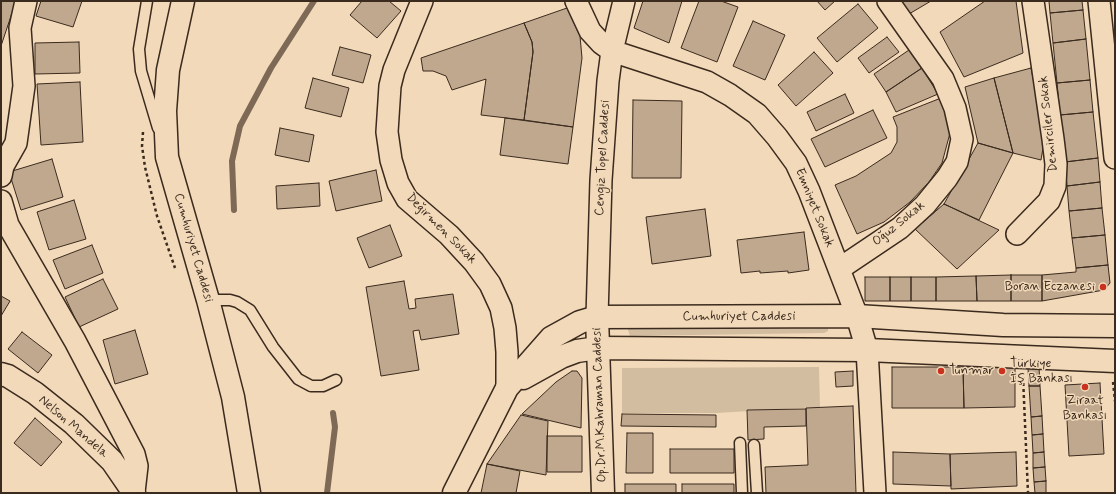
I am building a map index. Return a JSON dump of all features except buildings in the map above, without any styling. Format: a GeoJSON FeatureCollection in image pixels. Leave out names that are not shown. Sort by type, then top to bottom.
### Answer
{"type":"FeatureCollection","features":[{"type":"Feature","properties":{"kind":"main road","name":"Cumhuriyet Caddesi"},"geometry":{"type":"LineString","coordinates":[[183,1],[168,70],[165,111],[167,157],[208,300],[233,397],[249,493]]}},
{"type":"Feature","properties":{"kind":"main road","name":"Cumhuriyet Caddesi"},"geometry":{"type":"LineString","coordinates":[[454,493],[506,388],[551,338],[580,322],[597,317],[857,316],[1003,325],[1115,326]]}},
{"type":"Feature","properties":{"kind":"main road","name":"Op.Dr.M.Kahraman Caddesi"},"geometry":{"type":"LineString","coordinates":[[597,317],[600,443],[603,493]]}},
{"type":"Feature","properties":{"kind":"main road"},"geometry":{"type":"LineString","coordinates":[[506,388],[561,357],[577,351],[598,348],[867,350],[1115,361]]}},
{"type":"Feature","properties":{"kind":"main road","name":"Nelson Mandela"},"geometry":{"type":"LineString","coordinates":[[1,374],[8,376],[35,393],[74,424],[112,461],[134,492]]}},
{"type":"Feature","properties":{"kind":"street"},"geometry":{"type":"LineString","coordinates":[[1,176],[3,166],[16,143],[24,86],[20,28],[26,1]]}},
{"type":"Feature","properties":{"kind":"street","name":"Değirmen Sokak"},"geometry":{"type":"LineString","coordinates":[[422,1],[394,70],[390,86],[387,132],[391,160],[398,182],[408,199],[449,235],[474,262],[490,284],[501,308],[505,328],[507,352],[506,388]]}},
{"type":"Feature","properties":{"kind":"street"},"geometry":{"type":"LineString","coordinates":[[576,1],[590,30],[601,43],[612,51]]}},
{"type":"Feature","properties":{"kind":"street","name":"Cengiz Topel Caddesi"},"geometry":{"type":"LineString","coordinates":[[597,317],[601,180],[608,81],[612,51],[624,1]]}},
{"type":"Feature","properties":{"kind":"street","name":"Oğuz Sokak"},"geometry":{"type":"LineString","coordinates":[[839,270],[900,228],[925,205],[947,178],[957,162],[962,139],[955,108],[943,79],[888,1]]}},
{"type":"Feature","properties":{"kind":"street","name":"Demirciler Sokak"},"geometry":{"type":"LineString","coordinates":[[1017,234],[1049,201],[1055,186],[1056,164],[1033,1]]}},
{"type":"Feature","properties":{"kind":"street"},"geometry":{"type":"LineString","coordinates":[[1105,12],[1115,158]]}},
{"type":"Feature","properties":{"kind":"street","name":"Emniyet Sokak"},"geometry":{"type":"LineString","coordinates":[[612,51],[707,82],[730,95],[757,114],[777,137],[796,163],[809,191],[857,316],[867,350],[875,493]]}},
{"type":"Feature","properties":{"kind":"street"},"geometry":{"type":"LineString","coordinates":[[1,201],[8,225],[75,341],[134,454],[137,466],[134,492]]}},
{"type":"Feature","properties":{"kind":"lane"},"geometry":{"type":"LineString","coordinates":[[147,1],[139,49],[141,71],[167,157]]}},
{"type":"Feature","properties":{"kind":"lane"},"geometry":{"type":"LineString","coordinates":[[208,300],[230,300],[237,302],[250,310],[276,352],[298,379],[311,386],[323,386],[336,380]]}},
{"type":"Feature","properties":{"kind":"lane"},"geometry":{"type":"LineString","coordinates":[[740,443],[742,493]]}},
{"type":"Feature","properties":{"kind":"lane"},"geometry":{"type":"LineString","coordinates":[[754,445],[757,493]]}},
{"type":"Feature","properties":{"kind":"path"},"geometry":{"type":"LineString","coordinates":[[1023,370],[1028,493]]}},
{"type":"Feature","properties":{"kind":"shaded area"},"geometry":{"type":"Polygon","coordinates":[[[823,325],[828,327],[828,331],[824,333],[630,336],[628,330],[629,328],[823,325]]]}},
{"type":"Feature","properties":{"kind":"shaded area"},"geometry":{"type":"Polygon","coordinates":[[[819,367],[820,407],[716,413],[622,413],[622,368],[819,367]]]}},
{"type":"Feature","properties":{"kind":"waterway"},"geometry":{"type":"LineString","coordinates":[[234,210],[232,161],[240,126],[271,68],[314,1]]}},
{"type":"Feature","properties":{"kind":"waterway"},"geometry":{"type":"LineString","coordinates":[[327,493],[335,427],[333,413]]}},
{"type":"Feature","properties":{"kind":"place","name":"Boran Eczanesi"},"geometry":{"type":"Point","coordinates":[1103,287]}},
{"type":"Feature","properties":{"kind":"place","name":"Tunmar"},"geometry":{"type":"Point","coordinates":[941,371]}},
{"type":"Feature","properties":{"kind":"place","name":"Türkiye İş Bankası"},"geometry":{"type":"Point","coordinates":[1002,371]}},
{"type":"Feature","properties":{"kind":"place","name":"Ziraat Bankası"},"geometry":{"type":"Point","coordinates":[1085,387]}}]}
